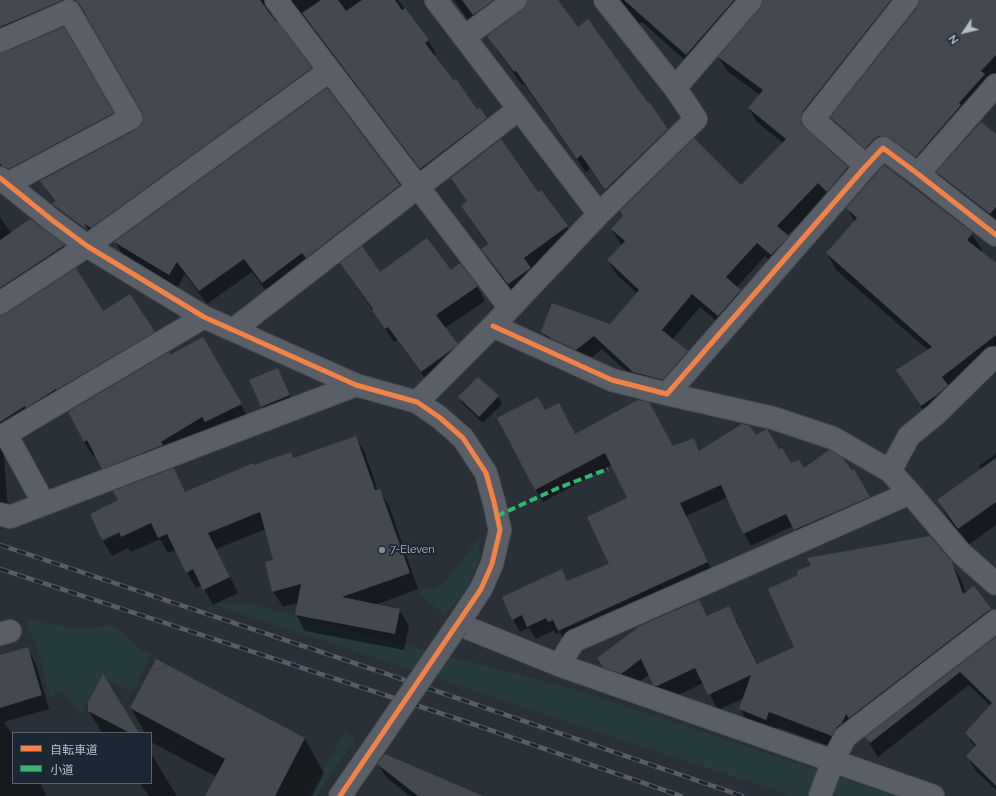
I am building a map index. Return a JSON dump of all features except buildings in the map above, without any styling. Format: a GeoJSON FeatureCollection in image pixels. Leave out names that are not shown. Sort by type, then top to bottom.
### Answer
{"type":"FeatureCollection","features":[{"type":"Feature","properties":{"kind":"street"},"geometry":{"type":"LineString","coordinates":[[436,0],[599,214]]}},
{"type":"Feature","properties":{"kind":"street"},"geometry":{"type":"LineString","coordinates":[[464,37],[516,0]]}},
{"type":"Feature","properties":{"kind":"street"},"geometry":{"type":"LineString","coordinates":[[416,402],[493,326],[599,214],[696,119],[674,88],[605,0]]}},
{"type":"Feature","properties":{"kind":"street"},"geometry":{"type":"LineString","coordinates":[[674,88],[751,0]]}},
{"type":"Feature","properties":{"kind":"street"},"geometry":{"type":"LineString","coordinates":[[866,166],[813,119],[907,0]]}},
{"type":"Feature","properties":{"kind":"street"},"geometry":{"type":"LineString","coordinates":[[287,4],[330,71],[510,308]]}},
{"type":"Feature","properties":{"kind":"street"},"geometry":{"type":"LineString","coordinates":[[0,41],[69,11],[131,118],[3,181],[87,246],[204,317],[356,385],[416,402],[439,416],[463,438],[486,473],[500,530],[492,564],[481,589],[340,796]]}},
{"type":"Feature","properties":{"kind":"street"},"geometry":{"type":"LineString","coordinates":[[0,303],[87,246],[330,71]]}},
{"type":"Feature","properties":{"kind":"street"},"geometry":{"type":"LineString","coordinates":[[918,174],[996,85]]}},
{"type":"Feature","properties":{"kind":"street"},"geometry":{"type":"LineString","coordinates":[[233,330],[519,110]]}},
{"type":"Feature","properties":{"kind":"street"},"geometry":{"type":"LineString","coordinates":[[667,394],[883,148],[996,235]]}},
{"type":"Feature","properties":{"kind":"street"},"geometry":{"type":"LineString","coordinates":[[44,504],[6,434],[204,317]]}},
{"type":"Feature","properties":{"kind":"street"},"geometry":{"type":"LineString","coordinates":[[493,326],[612,380],[773,418],[833,438],[890,471],[961,553],[996,584]]}},
{"type":"Feature","properties":{"kind":"street"},"geometry":{"type":"LineString","coordinates":[[890,471],[909,436],[936,414],[993,358]]}},
{"type":"Feature","properties":{"kind":"street"},"geometry":{"type":"LineString","coordinates":[[0,514],[10,518],[356,385]]}},
{"type":"Feature","properties":{"kind":"street"},"geometry":{"type":"LineString","coordinates":[[558,665],[574,641],[910,493]]}},
{"type":"Feature","properties":{"kind":"street"},"geometry":{"type":"LineString","coordinates":[[820,796],[844,736],[996,621]]}},
{"type":"Feature","properties":{"kind":"street"},"geometry":{"type":"LineString","coordinates":[[458,624],[558,665],[933,796]]}},
{"type":"Feature","properties":{"kind":"green space"},"geometry":{"type":"Polygon","coordinates":[[[479,537],[480,556],[468,588],[445,616],[421,595],[421,588],[431,589],[444,583],[479,537]]]}},
{"type":"Feature","properties":{"kind":"green space"},"geometry":{"type":"Polygon","coordinates":[[[209,603],[247,603],[573,689],[896,796],[792,796],[209,603]]]}},
{"type":"Feature","properties":{"kind":"green space"},"geometry":{"type":"Polygon","coordinates":[[[25,619],[66,627],[97,627],[110,625],[125,633],[141,650],[152,654],[132,692],[101,677],[80,716],[64,692],[50,697],[38,650],[25,619]]]}},
{"type":"Feature","properties":{"kind":"green space"},"geometry":{"type":"Polygon","coordinates":[[[345,732],[356,738],[316,796],[307,796],[345,732]]]}},
{"type":"Feature","properties":{"kind":"railway"},"geometry":{"type":"LineString","coordinates":[[0,545],[381,672],[742,796]]}},
{"type":"Feature","properties":{"kind":"railway"},"geometry":{"type":"LineString","coordinates":[[0,569],[461,720],[681,796]]}},
{"type":"Feature","properties":{"kind":"marked path"},"geometry":{"type":"LineString","coordinates":[[497,516],[558,488],[608,469]]}},
{"type":"Feature","properties":{"kind":"cycle path"},"geometry":{"type":"LineString","coordinates":[[493,326],[612,380],[667,394],[883,148],[996,235]]}},
{"type":"Feature","properties":{"kind":"cycle path"},"geometry":{"type":"LineString","coordinates":[[0,178],[87,246],[204,317],[356,385],[417,402],[439,417],[463,438],[486,473],[500,530],[492,564],[481,589],[340,796]]}},
{"type":"Feature","properties":{"kind":"place","name":"7-Eleven"},"geometry":{"type":"Point","coordinates":[382,550]}}]}
